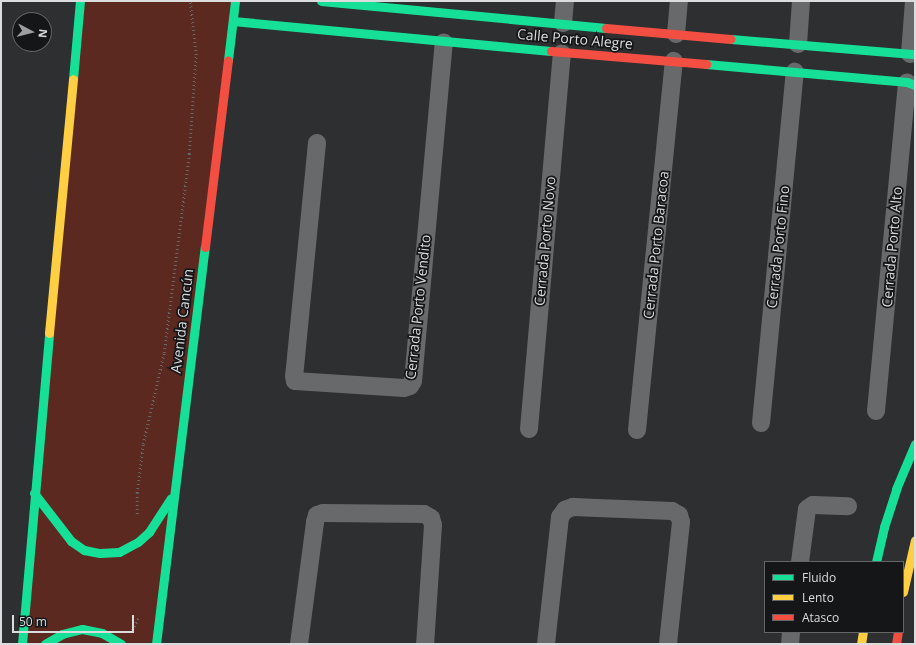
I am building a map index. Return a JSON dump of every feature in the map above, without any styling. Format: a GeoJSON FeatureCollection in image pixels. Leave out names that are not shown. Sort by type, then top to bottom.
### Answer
{"type":"FeatureCollection","features":[{"type":"Feature","properties":{"kind":"main road"},"geometry":{"type":"LineString","coordinates":[[22,644],[34,493],[80,1]]}},
{"type":"Feature","properties":{"kind":"main road","name":"Avenida Cancún"},"geometry":{"type":"LineString","coordinates":[[156,644],[235,1]]}},
{"type":"Feature","properties":{"kind":"main road","name":"Calle Porto Alegre"},"geometry":{"type":"LineString","coordinates":[[321,1],[447,11],[676,37],[911,56]]}},
{"type":"Feature","properties":{"kind":"main road","name":"Calle Porto Alegre"},"geometry":{"type":"LineString","coordinates":[[233,21],[444,39],[562,52],[674,58],[796,68],[910,81]]}},
{"type":"Feature","properties":{"kind":"main road"},"geometry":{"type":"LineString","coordinates":[[876,561],[884,527],[896,489],[915,444]]}},
{"type":"Feature","properties":{"kind":"main road"},"geometry":{"type":"LineString","coordinates":[[34,493],[70,541],[84,550],[100,554],[112,553],[129,548],[138,542],[148,532],[174,492]]}},
{"type":"Feature","properties":{"kind":"main road"},"geometry":{"type":"LineString","coordinates":[[904,588],[915,540]]}},
{"type":"Feature","properties":{"kind":"main road"},"geometry":{"type":"LineString","coordinates":[[45,644],[62,634],[82,630],[102,633],[119,643]]}},
{"type":"Feature","properties":{"kind":"main road"},"geometry":{"type":"LineString","coordinates":[[861,644],[863,633]]}},
{"type":"Feature","properties":{"kind":"main road"},"geometry":{"type":"LineString","coordinates":[[896,644],[898,633]]}},
{"type":"Feature","properties":{"kind":"street"},"geometry":{"type":"LineString","coordinates":[[563,23],[565,1]]}},
{"type":"Feature","properties":{"kind":"street"},"geometry":{"type":"LineString","coordinates":[[676,37],[679,1]]}},
{"type":"Feature","properties":{"kind":"street"},"geometry":{"type":"LineString","coordinates":[[798,48],[801,1]]}},
{"type":"Feature","properties":{"kind":"street"},"geometry":{"type":"LineString","coordinates":[[911,56],[914,1]]}},
{"type":"Feature","properties":{"kind":"street","name":"Cerrada Porto Vendito"},"geometry":{"type":"LineString","coordinates":[[317,142],[294,376],[295,381],[404,388],[410,386],[413,381],[444,39]]}},
{"type":"Feature","properties":{"kind":"street","name":"Cerrada Porto Novo"},"geometry":{"type":"LineString","coordinates":[[529,429],[562,52]]}},
{"type":"Feature","properties":{"kind":"street","name":"Cerrada Porto Baracoa"},"geometry":{"type":"LineString","coordinates":[[637,430],[674,58]]}},
{"type":"Feature","properties":{"kind":"street","name":"Cerrada Porto Fino"},"geometry":{"type":"LineString","coordinates":[[760,423],[796,68]]}},
{"type":"Feature","properties":{"kind":"street","name":"Cerrada Porto Alto"},"geometry":{"type":"LineString","coordinates":[[876,412],[910,81]]}},
{"type":"Feature","properties":{"kind":"street"},"geometry":{"type":"LineString","coordinates":[[800,561],[807,509],[813,505],[848,506]]}},
{"type":"Feature","properties":{"kind":"street"},"geometry":{"type":"LineString","coordinates":[[546,644],[560,518],[565,510],[573,507],[672,511],[679,515],[681,522],[668,644]]}},
{"type":"Feature","properties":{"kind":"street"},"geometry":{"type":"LineString","coordinates":[[299,644],[314,522],[317,515],[323,513],[424,514],[431,518],[433,525],[425,644]]}},
{"type":"Feature","properties":{"kind":"street"},"geometry":{"type":"LineString","coordinates":[[790,644],[791,633]]}},
{"type":"Feature","properties":{"kind":"path"},"geometry":{"type":"LineString","coordinates":[[138,542],[137,493],[143,444],[164,353],[189,154],[196,55],[190,1]]}},
{"type":"Feature","properties":{"kind":"path"},"geometry":{"type":"LineString","coordinates":[[119,643],[134,628],[142,611]]}},
{"type":"Feature","properties":{"kind":"shaded area"},"geometry":{"type":"Polygon","coordinates":[[[80,1],[234,1],[158,644],[22,644],[80,1]]]}},
{"type":"Feature","properties":{"kind":"traffic: fast"},"geometry":{"type":"LineString","coordinates":[[73,79],[80,1]]}},
{"type":"Feature","properties":{"kind":"traffic: fast"},"geometry":{"type":"LineString","coordinates":[[228,60],[235,1]]}},
{"type":"Feature","properties":{"kind":"traffic: fast"},"geometry":{"type":"LineString","coordinates":[[321,1],[606,28]]}},
{"type":"Feature","properties":{"kind":"traffic: fast"},"geometry":{"type":"LineString","coordinates":[[233,21],[551,51]]}},
{"type":"Feature","properties":{"kind":"traffic: fast"},"geometry":{"type":"LineString","coordinates":[[731,39],[915,54]]}},
{"type":"Feature","properties":{"kind":"traffic: fast"},"geometry":{"type":"LineString","coordinates":[[706,64],[907,82],[915,85]]}},
{"type":"Feature","properties":{"kind":"traffic: fast"},"geometry":{"type":"LineString","coordinates":[[156,644],[205,247]]}},
{"type":"Feature","properties":{"kind":"traffic: fast"},"geometry":{"type":"LineString","coordinates":[[22,644],[49,333]]}},
{"type":"Feature","properties":{"kind":"traffic: fast"},"geometry":{"type":"LineString","coordinates":[[876,561],[884,527],[896,489],[915,444]]}},
{"type":"Feature","properties":{"kind":"traffic: fast"},"geometry":{"type":"LineString","coordinates":[[34,493],[71,541],[84,550],[100,553],[119,552],[138,542],[149,532],[171,498]]}},
{"type":"Feature","properties":{"kind":"traffic: fast"},"geometry":{"type":"LineString","coordinates":[[45,644],[62,634],[82,629],[102,633],[121,644]]}},
{"type":"Feature","properties":{"kind":"traffic: slow"},"geometry":{"type":"LineString","coordinates":[[49,333],[73,79]]}},
{"type":"Feature","properties":{"kind":"traffic: slow"},"geometry":{"type":"LineString","coordinates":[[904,588],[915,540]]}},
{"type":"Feature","properties":{"kind":"traffic: slow"},"geometry":{"type":"LineString","coordinates":[[861,644],[863,633]]}},
{"type":"Feature","properties":{"kind":"traffic: jam"},"geometry":{"type":"LineString","coordinates":[[606,28],[731,39]]}},
{"type":"Feature","properties":{"kind":"traffic: jam"},"geometry":{"type":"LineString","coordinates":[[551,51],[706,64]]}},
{"type":"Feature","properties":{"kind":"traffic: jam"},"geometry":{"type":"LineString","coordinates":[[205,247],[228,60]]}},
{"type":"Feature","properties":{"kind":"traffic: jam"},"geometry":{"type":"LineString","coordinates":[[896,644],[898,633]]}}]}
